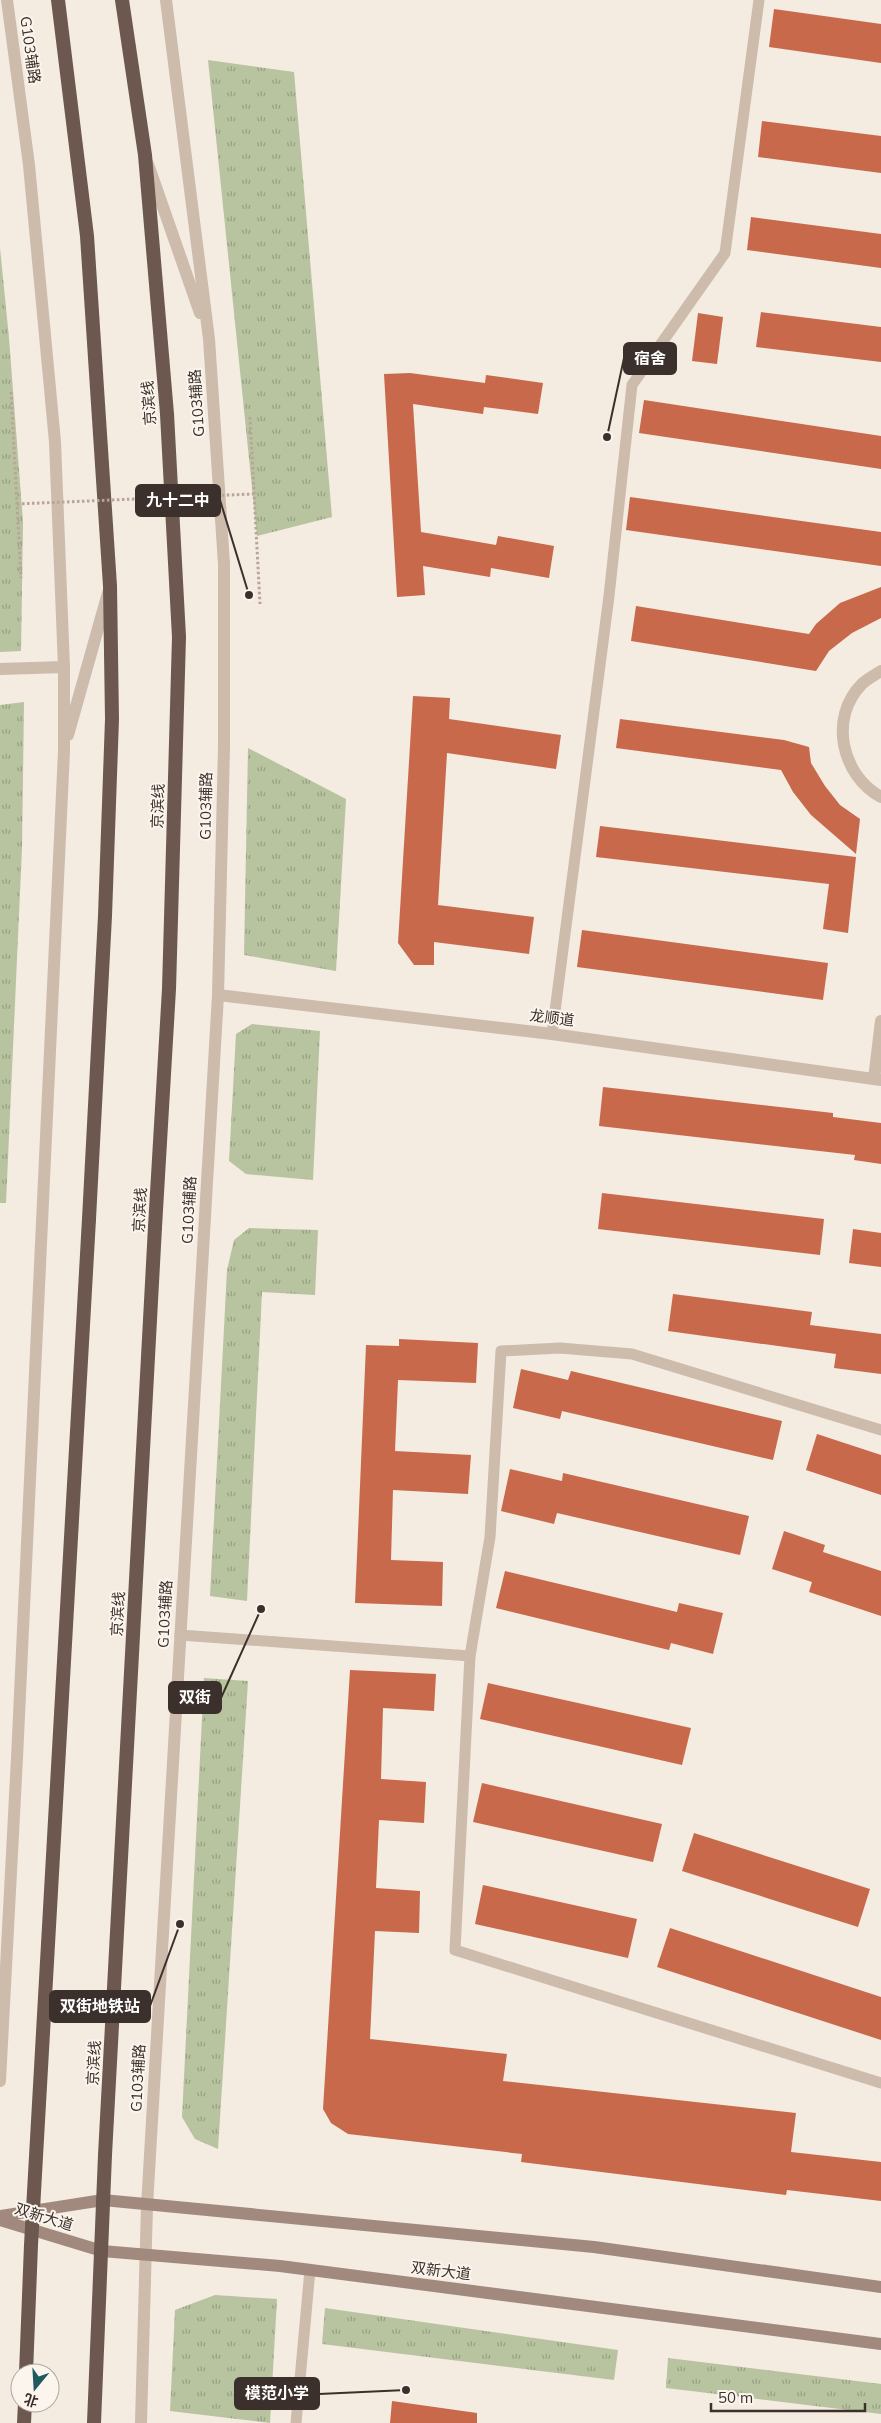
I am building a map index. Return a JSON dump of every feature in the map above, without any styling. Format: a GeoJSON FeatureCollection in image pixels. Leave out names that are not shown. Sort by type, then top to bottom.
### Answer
{"type":"FeatureCollection","features":[{"type":"Feature","properties":{"kind":"highway"},"geometry":{"type":"LineString","coordinates":[[26,2363],[30,2246],[105,916],[112,719],[110,586],[87,236],[58,0]]}},
{"type":"Feature","properties":{"kind":"highway","name":"京滨线"},"geometry":{"type":"LineString","coordinates":[[94,2423],[106,2135],[155,1227],[170,989],[179,637],[167,414],[145,155],[122,0]]}},
{"type":"Feature","properties":{"kind":"main road","name":"双新大道"},"geometry":{"type":"LineString","coordinates":[[0,2216],[102,2200],[147,2206],[594,2247],[881,2287]]}},
{"type":"Feature","properties":{"kind":"main road","name":"双新大道"},"geometry":{"type":"LineString","coordinates":[[0,2220],[102,2251],[310,2270],[881,2344]]}},
{"type":"Feature","properties":{"kind":"street","name":"G103辅路"},"geometry":{"type":"LineString","coordinates":[[0,2081],[64,751],[64,667],[56,442],[29,166],[7,0]]}},
{"type":"Feature","properties":{"kind":"street","name":"G103辅路"},"geometry":{"type":"LineString","coordinates":[[140,2423],[147,2206],[218,995],[224,748],[224,564],[209,339],[166,0]]}},
{"type":"Feature","properties":{"kind":"street"},"geometry":{"type":"LineString","coordinates":[[145,155],[209,339]]}},
{"type":"Feature","properties":{"kind":"street"},"geometry":{"type":"LineString","coordinates":[[64,751],[110,586]]}},
{"type":"Feature","properties":{"kind":"street"},"geometry":{"type":"LineString","coordinates":[[0,669],[64,667]]}},
{"type":"Feature","properties":{"kind":"street"},"geometry":{"type":"LineString","coordinates":[[881,671],[862,684],[849,703],[842,725],[845,753],[858,779],[870,791],[881,797]]}},
{"type":"Feature","properties":{"kind":"street","name":"龙顺道"},"geometry":{"type":"LineString","coordinates":[[218,995],[552,1034],[877,1080]]}},
{"type":"Feature","properties":{"kind":"street"},"geometry":{"type":"LineString","coordinates":[[877,1080],[881,1021]]}},
{"type":"Feature","properties":{"kind":"lane"},"geometry":{"type":"LineString","coordinates":[[552,1034],[609,596],[632,385],[725,254],[759,0]]}},
{"type":"Feature","properties":{"kind":"lane"},"geometry":{"type":"LineString","coordinates":[[881,1430],[632,1354],[560,1348],[501,1352],[490,1537],[470,1656],[455,1950],[881,2083]]}},
{"type":"Feature","properties":{"kind":"lane"},"geometry":{"type":"LineString","coordinates":[[180,1635],[470,1656]]}},
{"type":"Feature","properties":{"kind":"lane"},"geometry":{"type":"LineString","coordinates":[[296,2423],[310,2270]]}},
{"type":"Feature","properties":{"kind":"path"},"geometry":{"type":"LineString","coordinates":[[11,392],[21,578]]}},
{"type":"Feature","properties":{"kind":"path"},"geometry":{"type":"LineString","coordinates":[[250,418],[260,604]]}},
{"type":"Feature","properties":{"kind":"path"},"geometry":{"type":"LineString","coordinates":[[17,504],[253,494]]}},
{"type":"Feature","properties":{"kind":"green space"},"geometry":{"type":"Polygon","coordinates":[[[208,60],[294,72],[332,517],[257,536],[208,60]]]}},
{"type":"Feature","properties":{"kind":"green space"},"geometry":{"type":"Polygon","coordinates":[[[0,248],[23,522],[21,651],[0,652],[0,248]]]}},
{"type":"Feature","properties":{"kind":"green space"},"geometry":{"type":"Polygon","coordinates":[[[24,702],[22,848],[6,1203],[0,1203],[0,705],[24,702]]]}},
{"type":"Feature","properties":{"kind":"green space"},"geometry":{"type":"Polygon","coordinates":[[[248,748],[346,799],[336,971],[244,955],[248,748]]]}},
{"type":"Feature","properties":{"kind":"green space"},"geometry":{"type":"Polygon","coordinates":[[[252,1024],[320,1031],[313,1180],[246,1174],[229,1161],[236,1034],[252,1024]]]}},
{"type":"Feature","properties":{"kind":"green space"},"geometry":{"type":"Polygon","coordinates":[[[249,1228],[318,1230],[315,1295],[262,1292],[247,1601],[210,1596],[227,1270],[234,1240],[249,1228]]]}},
{"type":"Feature","properties":{"kind":"green space"},"geometry":{"type":"Polygon","coordinates":[[[204,1678],[248,1681],[218,2149],[195,2139],[182,2117],[204,1678]]]}},
{"type":"Feature","properties":{"kind":"green space"},"geometry":{"type":"Polygon","coordinates":[[[215,2295],[277,2299],[270,2423],[170,2411],[175,2310],[215,2295]]]}},
{"type":"Feature","properties":{"kind":"green space"},"geometry":{"type":"Polygon","coordinates":[[[325,2308],[618,2350],[614,2380],[322,2344],[325,2308]]]}},
{"type":"Feature","properties":{"kind":"green space"},"geometry":{"type":"Polygon","coordinates":[[[668,2358],[881,2384],[881,2414],[666,2388],[668,2358]]]}},
{"type":"Feature","properties":{"kind":"building"},"geometry":{"type":"Polygon","coordinates":[[[774,9],[881,24],[881,63],[769,47],[774,9]]]}},
{"type":"Feature","properties":{"kind":"building"},"geometry":{"type":"Polygon","coordinates":[[[762,121],[881,136],[881,173],[758,157],[762,121]]]}},
{"type":"Feature","properties":{"kind":"building"},"geometry":{"type":"Polygon","coordinates":[[[751,217],[881,234],[881,268],[747,250],[751,217]]]}},
{"type":"Feature","properties":{"kind":"building"},"geometry":{"type":"Polygon","coordinates":[[[761,312],[881,327],[881,362],[756,347],[761,312]]]}},
{"type":"Feature","properties":{"kind":"building"},"geometry":{"type":"Polygon","coordinates":[[[698,313],[723,317],[717,364],[692,361],[698,313]]]}},
{"type":"Feature","properties":{"kind":"building"},"geometry":{"type":"Polygon","coordinates":[[[410,373],[485,383],[486,375],[543,383],[538,414],[484,407],[483,414],[413,404],[421,532],[496,545],[498,536],[554,546],[549,578],[491,568],[490,577],[423,566],[425,595],[397,597],[384,374],[410,373]]]}},
{"type":"Feature","properties":{"kind":"building"},"geometry":{"type":"Polygon","coordinates":[[[644,400],[881,436],[881,469],[639,433],[644,400]]]}},
{"type":"Feature","properties":{"kind":"building"},"geometry":{"type":"Polygon","coordinates":[[[630,497],[881,532],[881,566],[626,530],[630,497]]]}},
{"type":"Feature","properties":{"kind":"building"},"geometry":{"type":"Polygon","coordinates":[[[881,587],[881,618],[852,633],[829,651],[816,671],[631,641],[636,606],[809,634],[816,624],[840,603],[881,587]]]}},
{"type":"Feature","properties":{"kind":"building"},"geometry":{"type":"Polygon","coordinates":[[[413,696],[450,698],[449,719],[561,735],[556,769],[447,753],[438,905],[534,917],[529,954],[434,942],[434,965],[414,965],[398,943],[413,696]]]}},
{"type":"Feature","properties":{"kind":"building"},"geometry":{"type":"Polygon","coordinates":[[[620,719],[784,740],[809,747],[811,763],[825,786],[840,805],[860,819],[856,854],[811,815],[793,792],[781,770],[616,748],[620,719]]]}},
{"type":"Feature","properties":{"kind":"building"},"geometry":{"type":"Polygon","coordinates":[[[600,826],[856,857],[848,933],[823,929],[829,884],[596,857],[600,826]]]}},
{"type":"Feature","properties":{"kind":"building"},"geometry":{"type":"Polygon","coordinates":[[[582,930],[828,963],[823,1000],[577,967],[582,930]]]}},
{"type":"Feature","properties":{"kind":"building"},"geometry":{"type":"Polygon","coordinates":[[[603,1087],[833,1113],[833,1117],[881,1123],[881,1164],[854,1160],[855,1155],[599,1126],[603,1087]]]}},
{"type":"Feature","properties":{"kind":"building"},"geometry":{"type":"Polygon","coordinates":[[[602,1193],[824,1219],[820,1255],[598,1229],[602,1193]]]}},
{"type":"Feature","properties":{"kind":"building"},"geometry":{"type":"Polygon","coordinates":[[[853,1229],[881,1233],[881,1267],[849,1263],[853,1229]]]}},
{"type":"Feature","properties":{"kind":"building"},"geometry":{"type":"Polygon","coordinates":[[[673,1294],[812,1312],[810,1325],[881,1334],[881,1374],[834,1368],[836,1354],[668,1331],[673,1294]]]}},
{"type":"Feature","properties":{"kind":"building"},"geometry":{"type":"Polygon","coordinates":[[[399,1339],[478,1343],[476,1383],[398,1380],[395,1451],[471,1455],[468,1494],[393,1490],[391,1560],[443,1562],[442,1606],[355,1603],[366,1345],[399,1346],[399,1339]]]}},
{"type":"Feature","properties":{"kind":"building"},"geometry":{"type":"Polygon","coordinates":[[[521,1369],[568,1380],[571,1371],[782,1421],[773,1460],[562,1411],[560,1419],[513,1408],[521,1369]]]}},
{"type":"Feature","properties":{"kind":"building"},"geometry":{"type":"Polygon","coordinates":[[[817,1434],[881,1455],[881,1495],[806,1470],[817,1434]]]}},
{"type":"Feature","properties":{"kind":"building"},"geometry":{"type":"Polygon","coordinates":[[[510,1469],[562,1481],[563,1473],[749,1516],[740,1555],[557,1513],[554,1524],[501,1511],[510,1469]]]}},
{"type":"Feature","properties":{"kind":"building"},"geometry":{"type":"Polygon","coordinates":[[[784,1531],[825,1545],[823,1552],[881,1571],[881,1616],[809,1592],[812,1582],[772,1569],[784,1531]]]}},
{"type":"Feature","properties":{"kind":"building"},"geometry":{"type":"Polygon","coordinates":[[[505,1571],[677,1612],[679,1603],[723,1613],[713,1654],[671,1643],[669,1650],[496,1608],[505,1571]]]}},
{"type":"Feature","properties":{"kind":"building"},"geometry":{"type":"Polygon","coordinates":[[[350,1670],[436,1674],[434,1711],[383,1708],[381,1779],[426,1782],[424,1823],[379,1820],[376,1888],[420,1891],[419,1933],[375,1931],[370,2039],[507,2054],[503,2081],[796,2113],[791,2152],[881,2162],[881,2201],[787,2190],[786,2195],[521,2162],[522,2154],[348,2134],[331,2123],[323,2109],[350,1670]]]}},
{"type":"Feature","properties":{"kind":"building"},"geometry":{"type":"Polygon","coordinates":[[[488,1683],[691,1728],[682,1765],[480,1719],[488,1683]]]}},
{"type":"Feature","properties":{"kind":"building"},"geometry":{"type":"Polygon","coordinates":[[[482,1783],[662,1824],[653,1862],[473,1822],[482,1783]]]}},
{"type":"Feature","properties":{"kind":"building"},"geometry":{"type":"Polygon","coordinates":[[[694,1833],[870,1889],[858,1927],[682,1871],[694,1833]]]}},
{"type":"Feature","properties":{"kind":"building"},"geometry":{"type":"Polygon","coordinates":[[[483,1885],[637,1919],[628,1958],[475,1924],[483,1885]]]}},
{"type":"Feature","properties":{"kind":"building"},"geometry":{"type":"Polygon","coordinates":[[[670,1928],[881,1997],[881,2040],[657,1967],[670,1928]]]}},
{"type":"Feature","properties":{"kind":"building"},"geometry":{"type":"Polygon","coordinates":[[[392,2401],[477,2413],[477,2423],[390,2423],[392,2401]]]}},
{"type":"Feature","properties":{"kind":"place","name":"宿舍"},"geometry":{"type":"Point","coordinates":[607,437]}},
{"type":"Feature","properties":{"kind":"place","name":"九十二中"},"geometry":{"type":"Point","coordinates":[249,595]}},
{"type":"Feature","properties":{"kind":"place","name":"双街"},"geometry":{"type":"Point","coordinates":[261,1609]}},
{"type":"Feature","properties":{"kind":"place","name":"双街地铁站"},"geometry":{"type":"Point","coordinates":[180,1924]}},
{"type":"Feature","properties":{"kind":"place","name":"模范小学"},"geometry":{"type":"Point","coordinates":[406,2390]}}]}
